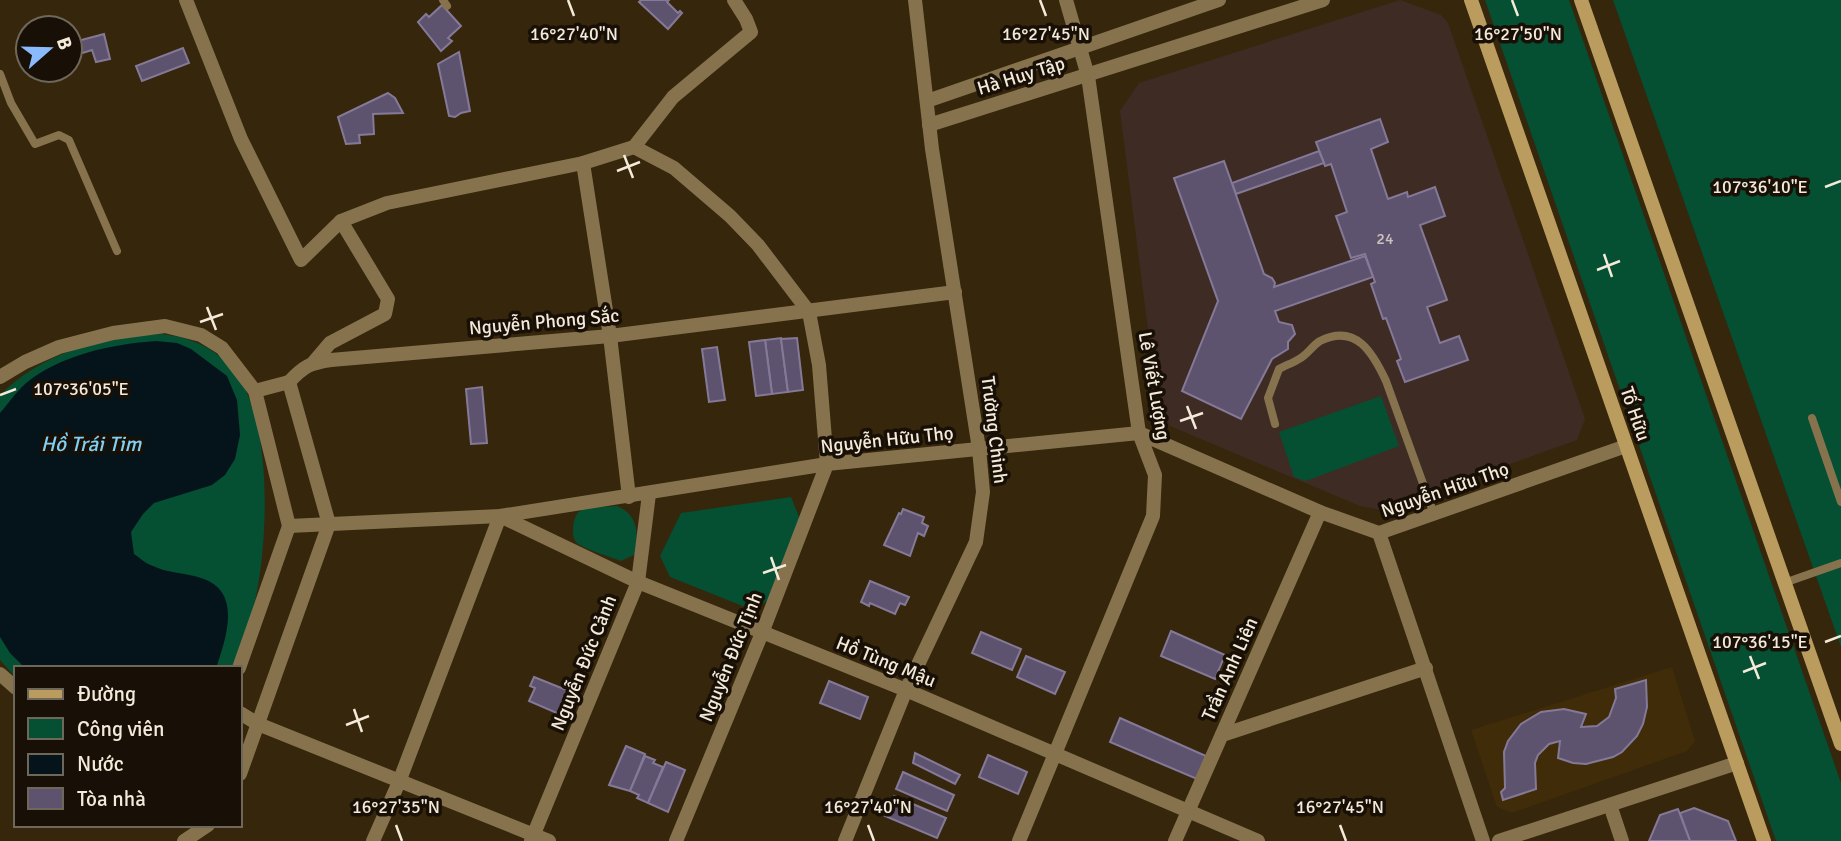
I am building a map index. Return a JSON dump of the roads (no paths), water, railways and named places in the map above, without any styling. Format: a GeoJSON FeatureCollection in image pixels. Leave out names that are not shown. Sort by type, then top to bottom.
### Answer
{"type":"FeatureCollection","features":[{"type":"Feature","properties":{"kind":"main road","name":"Tố Hữu"},"geometry":{"type":"LineString","coordinates":[[1471,0],[1764,841]]}},
{"type":"Feature","properties":{"kind":"main road"},"geometry":{"type":"LineString","coordinates":[[1581,0],[1784,583],[1837,720],[1841,744]]}},
{"type":"Feature","properties":{"kind":"street"},"geometry":{"type":"LineString","coordinates":[[186,0],[241,139],[301,260],[341,221],[387,204],[583,163],[635,147],[673,97],[751,32],[734,0]]}},
{"type":"Feature","properties":{"kind":"street","name":"Trường Chinh"},"geometry":{"type":"LineString","coordinates":[[845,841],[906,690],[976,542],[983,492],[979,449],[929,125],[915,0]]}},
{"type":"Feature","properties":{"kind":"street","name":"Lê Viết Lượng"},"geometry":{"type":"LineString","coordinates":[[1019,841],[1153,516],[1156,475],[1139,433],[1088,76],[1066,0]]}},
{"type":"Feature","properties":{"kind":"street","name":"Hà Huy Tập"},"geometry":{"type":"LineString","coordinates":[[927,101],[1187,5],[1219,0]]}},
{"type":"Feature","properties":{"kind":"street","name":"Hà Huy Tập"},"geometry":{"type":"LineString","coordinates":[[929,125],[1323,0]]}},
{"type":"Feature","properties":{"kind":"street","name":"Nguyễn Đức Tịnh"},"geometry":{"type":"LineString","coordinates":[[635,147],[674,169],[730,216],[758,246],[809,312],[819,365],[827,464],[676,841]]}},
{"type":"Feature","properties":{"kind":"street"},"geometry":{"type":"LineString","coordinates":[[583,163],[610,336],[629,497]]}},
{"type":"Feature","properties":{"kind":"street"},"geometry":{"type":"LineString","coordinates":[[256,390],[289,382],[301,368],[313,363],[330,343],[386,314],[388,299],[341,221]]}},
{"type":"Feature","properties":{"kind":"street","name":"Nguyễn Phong Sắc"},"geometry":{"type":"LineString","coordinates":[[313,363],[610,336],[955,292]]}},
{"type":"Feature","properties":{"kind":"street"},"geometry":{"type":"LineString","coordinates":[[0,377],[25,362],[60,347],[113,333],[166,326],[201,335],[222,348],[256,390],[289,526],[240,666]]}},
{"type":"Feature","properties":{"kind":"street"},"geometry":{"type":"LineString","coordinates":[[242,768],[329,524],[289,382]]}},
{"type":"Feature","properties":{"kind":"street","name":"Nguyễn Hữu Thọ"},"geometry":{"type":"LineString","coordinates":[[289,526],[500,516],[827,464],[1139,433],[1320,512],[1379,533],[1626,446]]}},
{"type":"Feature","properties":{"kind":"street","name":"Nguyễn Đức Cảnh"},"geometry":{"type":"LineString","coordinates":[[532,838],[638,582],[649,494]]}},
{"type":"Feature","properties":{"kind":"street","name":"Trần Anh Liên"},"geometry":{"type":"LineString","coordinates":[[1175,841],[1320,512]]}},
{"type":"Feature","properties":{"kind":"street"},"geometry":{"type":"LineString","coordinates":[[373,841],[399,782],[500,516]]}},
{"type":"Feature","properties":{"kind":"street","name":"Hồ Tùng Mậu"},"geometry":{"type":"LineString","coordinates":[[500,516],[638,582],[906,690],[1258,841]]}},
{"type":"Feature","properties":{"kind":"street"},"geometry":{"type":"LineString","coordinates":[[1379,533],[1483,841]]}},
{"type":"Feature","properties":{"kind":"street"},"geometry":{"type":"LineString","coordinates":[[1222,735],[1426,668]]}},
{"type":"Feature","properties":{"kind":"street"},"geometry":{"type":"LineString","coordinates":[[0,674],[14,686]]}},
{"type":"Feature","properties":{"kind":"street"},"geometry":{"type":"LineString","coordinates":[[242,714],[258,724],[532,838],[548,841]]}},
{"type":"Feature","properties":{"kind":"street"},"geometry":{"type":"LineString","coordinates":[[1499,841],[1737,764]]}},
{"type":"Feature","properties":{"kind":"street"},"geometry":{"type":"LineString","coordinates":[[1610,805],[1622,841]]}},
{"type":"Feature","properties":{"kind":"street"},"geometry":{"type":"LineString","coordinates":[[184,841],[205,827]]}},
{"type":"Feature","properties":{"kind":"lane"},"geometry":{"type":"LineString","coordinates":[[0,74],[11,103],[35,144],[59,135],[69,140],[117,251]]}},
{"type":"Feature","properties":{"kind":"lane"},"geometry":{"type":"LineString","coordinates":[[1275,424],[1268,398],[1279,369],[1302,358],[1322,340],[1337,335],[1357,339],[1377,360],[1434,514]]}},
{"type":"Feature","properties":{"kind":"lane"},"geometry":{"type":"LineString","coordinates":[[1812,418],[1841,502]]}},
{"type":"Feature","properties":{"kind":"lane"},"geometry":{"type":"LineString","coordinates":[[1784,583],[1841,563]]}},
{"type":"Feature","properties":{"kind":"water","name":"Hồ Trái Tim"},"geometry":{"type":"Polygon","coordinates":[[[156,341],[177,343],[191,349],[227,376],[237,400],[240,435],[235,459],[225,475],[212,485],[154,503],[131,532],[134,554],[145,562],[164,570],[201,578],[214,584],[222,593],[227,604],[228,617],[224,643],[217,666],[23,666],[10,653],[0,637],[0,413],[25,384],[54,365],[87,353],[156,341]]]}}]}
